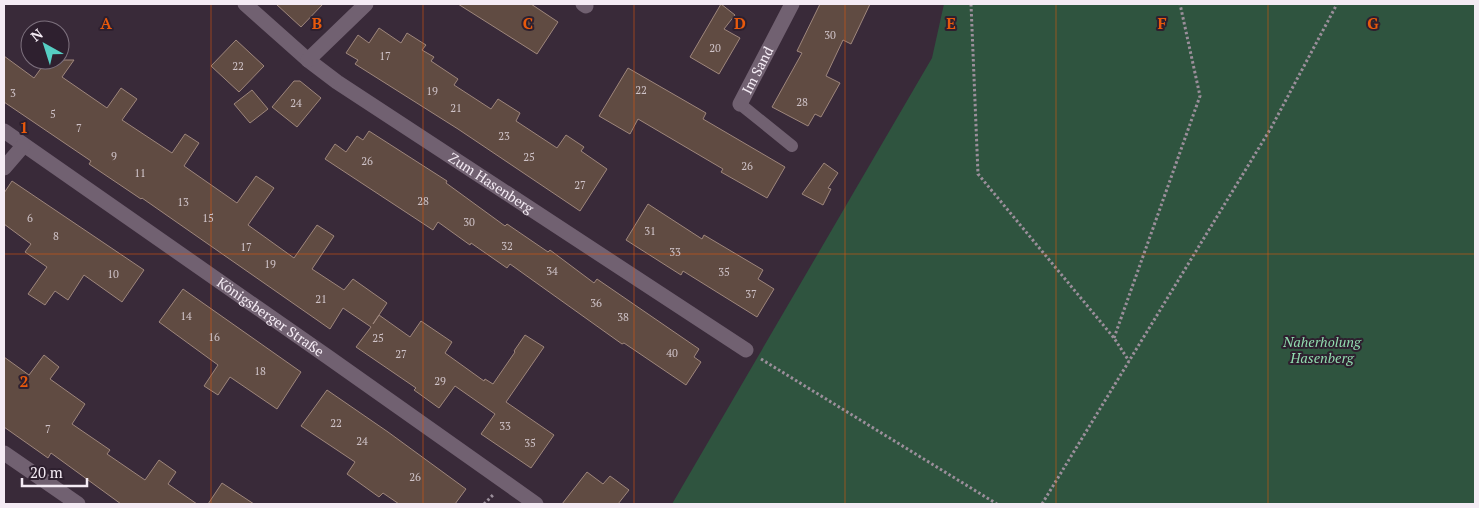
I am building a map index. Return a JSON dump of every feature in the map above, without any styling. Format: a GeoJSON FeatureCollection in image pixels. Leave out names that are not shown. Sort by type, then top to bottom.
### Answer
{"type":"FeatureCollection","features":[{"type":"Feature","properties":{"kind":"street","name":"Zum Hasenberg"},"geometry":{"type":"LineString","coordinates":[[244,4],[308,60],[354,93],[746,350]]}},
{"type":"Feature","properties":{"kind":"street"},"geometry":{"type":"LineString","coordinates":[[308,60],[366,4]]}},
{"type":"Feature","properties":{"kind":"street","name":"Im Sand"},"geometry":{"type":"LineString","coordinates":[[740,104],[792,4]]}},
{"type":"Feature","properties":{"kind":"street","name":"Königsberger Straße"},"geometry":{"type":"LineString","coordinates":[[4,131],[536,504]]}},
{"type":"Feature","properties":{"kind":"street"},"geometry":{"type":"LineString","coordinates":[[4,168],[23,146]]}},
{"type":"Feature","properties":{"kind":"street"},"geometry":{"type":"LineString","coordinates":[[4,453],[78,504]]}},
{"type":"Feature","properties":{"kind":"lane","name":"Im Sand"},"geometry":{"type":"LineString","coordinates":[[740,104],[792,146]]}},
{"type":"Feature","properties":{"kind":"path"},"geometry":{"type":"LineString","coordinates":[[971,4],[978,174],[1114,338],[1129,360]]}},
{"type":"Feature","properties":{"kind":"path"},"geometry":{"type":"LineString","coordinates":[[1114,338],[1200,96],[1180,4]]}},
{"type":"Feature","properties":{"kind":"path"},"geometry":{"type":"LineString","coordinates":[[1042,504],[1271,128],[1337,4]]}},
{"type":"Feature","properties":{"kind":"path"},"geometry":{"type":"LineString","coordinates":[[746,350],[997,504]]}},
{"type":"Feature","properties":{"kind":"green space","name":"Naherholung Hasenberg"},"geometry":{"type":"Polygon","coordinates":[[[944,4],[1475,4],[1475,504],[672,504],[932,58],[944,4]]]}},
{"type":"Feature","properties":{"kind":"building"},"geometry":{"type":"Polygon","coordinates":[[[276,4],[323,4],[301,27],[276,4]]]}},
{"type":"Feature","properties":{"kind":"building"},"geometry":{"type":"Polygon","coordinates":[[[458,4],[531,4],[558,22],[537,54],[458,4]]]}},
{"type":"Feature","properties":{"kind":"building"},"geometry":{"type":"Polygon","coordinates":[[[721,4],[735,15],[724,29],[740,38],[719,74],[690,57],[721,4]]]}},
{"type":"Feature","properties":{"kind":"building"},"geometry":{"type":"Polygon","coordinates":[[[820,4],[870,4],[851,44],[843,40],[826,76],[840,83],[821,117],[815,114],[808,126],[772,107],[802,53],[797,51],[820,4]]]}},
{"type":"Feature","properties":{"kind":"building"},"geometry":{"type":"Polygon","coordinates":[[[379,28],[401,43],[407,33],[426,45],[422,50],[434,57],[431,61],[458,79],[454,85],[491,109],[498,99],[520,113],[516,121],[557,148],[566,135],[584,147],[581,151],[607,169],[580,211],[458,129],[355,64],[358,60],[346,53],[358,35],[369,43],[379,28]]]}},
{"type":"Feature","properties":{"kind":"building"},"geometry":{"type":"Polygon","coordinates":[[[236,40],[264,66],[239,92],[211,66],[236,40]]]}},
{"type":"Feature","properties":{"kind":"building"},"geometry":{"type":"Polygon","coordinates":[[[4,56],[20,68],[20,70],[23,70],[34,78],[40,70],[67,70],[62,77],[107,108],[121,88],[137,99],[122,120],[172,153],[185,134],[199,143],[184,166],[237,203],[256,176],[274,188],[248,225],[294,258],[317,225],[334,236],[312,269],[344,290],[353,279],[387,303],[379,315],[410,337],[421,321],[452,342],[445,353],[484,381],[485,379],[493,384],[525,335],[544,347],[506,402],[554,435],[531,468],[481,434],[495,414],[455,386],[439,408],[414,390],[416,388],[356,347],[371,327],[343,308],[330,329],[142,198],[89,164],[91,161],[4,102],[4,56]]]}},
{"type":"Feature","properties":{"kind":"building"},"geometry":{"type":"Polygon","coordinates":[[[628,68],[706,113],[703,119],[785,167],[767,198],[721,172],[723,169],[638,119],[630,134],[599,116],[628,68]]]}},
{"type":"Feature","properties":{"kind":"building"},"geometry":{"type":"Polygon","coordinates":[[[294,81],[300,81],[321,98],[297,127],[272,107],[294,81]]]}},
{"type":"Feature","properties":{"kind":"building"},"geometry":{"type":"Polygon","coordinates":[[[252,90],[268,109],[250,123],[234,104],[252,90]]]}},
{"type":"Feature","properties":{"kind":"building"},"geometry":{"type":"Polygon","coordinates":[[[369,131],[447,181],[446,183],[505,226],[507,224],[548,252],[550,250],[594,283],[597,279],[699,349],[694,357],[701,362],[686,385],[624,343],[622,344],[510,264],[507,268],[438,222],[433,230],[325,159],[335,144],[346,152],[357,136],[363,140],[369,131]]]}},
{"type":"Feature","properties":{"kind":"building"},"geometry":{"type":"Polygon","coordinates":[[[824,163],[838,173],[828,188],[831,189],[823,205],[802,194],[824,163]]]}},
{"type":"Feature","properties":{"kind":"building"},"geometry":{"type":"Polygon","coordinates":[[[12,181],[144,270],[122,302],[84,275],[68,300],[55,291],[45,305],[28,294],[47,267],[25,252],[31,244],[4,224],[4,193],[12,181]]]}},
{"type":"Feature","properties":{"kind":"building"},"geometry":{"type":"Polygon","coordinates":[[[648,204],[702,239],[704,235],[763,270],[758,279],[774,289],[757,317],[683,271],[681,275],[626,240],[648,204]]]}},
{"type":"Feature","properties":{"kind":"building"},"geometry":{"type":"Polygon","coordinates":[[[183,289],[301,372],[277,409],[230,377],[218,395],[204,386],[218,365],[159,322],[183,289]]]}},
{"type":"Feature","properties":{"kind":"building"},"geometry":{"type":"Polygon","coordinates":[[[44,355],[59,367],[50,379],[85,404],[72,424],[110,450],[107,454],[145,480],[159,460],[176,472],[168,484],[197,504],[121,504],[51,453],[48,458],[4,427],[4,357],[29,375],[44,355]]]}},
{"type":"Feature","properties":{"kind":"building"},"geometry":{"type":"Polygon","coordinates":[[[327,390],[466,489],[455,504],[399,504],[383,493],[379,497],[347,474],[355,462],[301,426],[327,390]]]}},
{"type":"Feature","properties":{"kind":"building"},"geometry":{"type":"Polygon","coordinates":[[[587,472],[603,484],[610,476],[629,490],[618,504],[562,504],[587,472]]]}},
{"type":"Feature","properties":{"kind":"building"},"geometry":{"type":"Polygon","coordinates":[[[222,483],[254,504],[208,504],[222,483]]]}}]}
